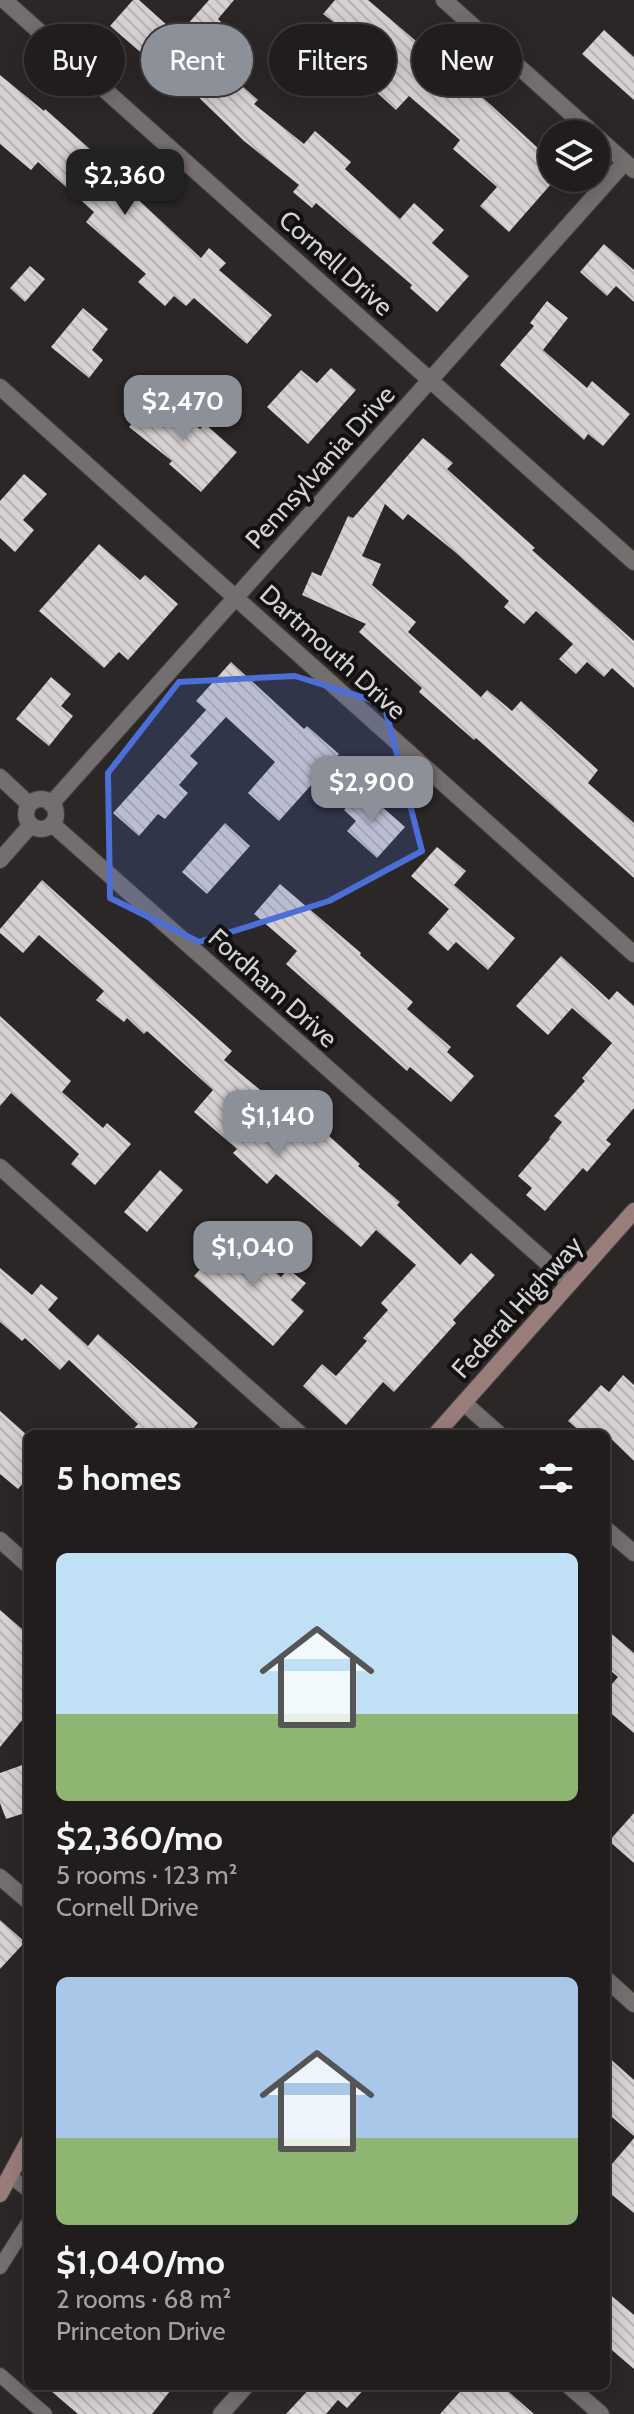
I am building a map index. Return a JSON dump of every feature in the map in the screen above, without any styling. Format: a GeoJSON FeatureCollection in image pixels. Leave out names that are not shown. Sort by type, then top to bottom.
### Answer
{"type":"FeatureCollection","features":[{"type":"Feature","properties":{"kind":"main road","name":"Federal Highway"},"geometry":{"type":"LineString","coordinates":[[440,1430],[634,1211]]}},
{"type":"Feature","properties":{"kind":"main road"},"geometry":{"type":"LineString","coordinates":[[0,2194],[24,2150]]}},
{"type":"Feature","properties":{"kind":"street","name":"Cornell Drive"},"geometry":{"type":"LineString","coordinates":[[4,0],[634,562]]}},
{"type":"Feature","properties":{"kind":"street"},"geometry":{"type":"LineString","coordinates":[[444,0],[578,120]]}},
{"type":"Feature","properties":{"kind":"street"},"geometry":{"type":"LineString","coordinates":[[610,149],[629,166]]}},
{"type":"Feature","properties":{"kind":"street","name":"Pennsylvania Drive"},"geometry":{"type":"LineString","coordinates":[[51,804],[430,379],[629,166]]}},
{"type":"Feature","properties":{"kind":"street","name":"Dartmouth Drive"},"geometry":{"type":"LineString","coordinates":[[0,387],[634,954]]}},
{"type":"Feature","properties":{"kind":"street"},"geometry":{"type":"LineString","coordinates":[[0,777],[29,804]]}},
{"type":"Feature","properties":{"kind":"street"},"geometry":{"type":"LineString","coordinates":[[38,799],[51,804],[55,811],[52,824],[39,829],[31,825],[25,812],[29,804],[38,799]]}},
{"type":"Feature","properties":{"kind":"street","name":"Fordham Drive"},"geometry":{"type":"LineString","coordinates":[[52,824],[570,1283]]}},
{"type":"Feature","properties":{"kind":"street"},"geometry":{"type":"LineString","coordinates":[[0,860],[31,825]]}},
{"type":"Feature","properties":{"kind":"street"},"geometry":{"type":"LineString","coordinates":[[0,1167],[296,1430]]}},
{"type":"Feature","properties":{"kind":"street"},"geometry":{"type":"LineString","coordinates":[[464,1403],[494,1430]]}},
{"type":"Feature","properties":{"kind":"street"},"geometry":{"type":"LineString","coordinates":[[610,1532],[634,1553]]}},
{"type":"Feature","properties":{"kind":"street"},"geometry":{"type":"LineString","coordinates":[[0,1540],[24,1561]]}},
{"type":"Feature","properties":{"kind":"street"},"geometry":{"type":"LineString","coordinates":[[0,1877],[24,1898]]}},
{"type":"Feature","properties":{"kind":"street"},"geometry":{"type":"LineString","coordinates":[[610,1983],[634,2004]]}},
{"type":"Feature","properties":{"kind":"street"},"geometry":{"type":"LineString","coordinates":[[221,2414],[242,2390]]}},
{"type":"Feature","properties":{"kind":"street"},"geometry":{"type":"LineString","coordinates":[[573,2390],[599,2413]]}},
{"type":"Feature","properties":{"kind":"lane"},"geometry":{"type":"LineString","coordinates":[[10,2176],[24,2187]]}},
{"type":"Feature","properties":{"kind":"lane"},"geometry":{"type":"LineString","coordinates":[[0,2267],[24,2229]]}},
{"type":"Feature","properties":{"kind":"lane"},"geometry":{"type":"LineString","coordinates":[[0,2375],[45,2414]]}},
{"type":"Feature","properties":{"kind":"highlighted area"},"geometry":{"type":"Polygon","coordinates":[[[295,676],[384,704],[422,851],[329,901],[199,942],[110,898],[108,773],[179,682],[295,676]]]}},
{"type":"Feature","properties":{"kind":"building"},"geometry":{"type":"Polygon","coordinates":[[[133,0],[139,0],[166,24],[141,24],[141,53],[125,39],[125,24],[112,24],[133,0]]]}},
{"type":"Feature","properties":{"kind":"building"},"geometry":{"type":"Polygon","coordinates":[[[209,0],[234,0],[218,19],[221,22],[188,24],[209,0]]]}},
{"type":"Feature","properties":{"kind":"building"},"geometry":{"type":"Polygon","coordinates":[[[335,0],[368,0],[412,38],[412,96],[480,96],[538,148],[538,192],[544,192],[509,232],[480,206],[497,187],[453,149],[460,140],[409,96],[396,110],[381,96],[396,96],[396,24],[334,24],[323,14],[335,0]]]}},
{"type":"Feature","properties":{"kind":"building"},"geometry":{"type":"Polygon","coordinates":[[[604,30],[634,57],[634,100],[582,54],[604,30]]]}},
{"type":"Feature","properties":{"kind":"building"},"geometry":{"type":"Polygon","coordinates":[[[0,75],[45,109],[118,174],[115,178],[201,258],[209,248],[226,263],[219,270],[272,315],[247,344],[194,298],[186,306],[174,296],[165,306],[138,282],[146,274],[86,222],[94,212],[38,162],[31,170],[0,144],[0,75]]]}},
{"type":"Feature","properties":{"kind":"building"},"geometry":{"type":"Polygon","coordinates":[[[197,96],[253,96],[258,100],[254,104],[304,144],[315,131],[351,162],[345,169],[400,219],[414,203],[444,230],[432,243],[469,276],[437,312],[410,288],[412,285],[316,203],[312,208],[293,192],[299,185],[244,141],[197,96]]]}},
{"type":"Feature","properties":{"kind":"building"},"geometry":{"type":"Polygon","coordinates":[[[604,244],[634,270],[634,302],[616,286],[607,296],[580,272],[604,244]]]}},
{"type":"Feature","properties":{"kind":"building"},"geometry":{"type":"Polygon","coordinates":[[[30,266],[45,279],[25,302],[10,288],[30,266]]]}},
{"type":"Feature","properties":{"kind":"building"},"geometry":{"type":"Polygon","coordinates":[[[547,301],[568,318],[543,350],[587,388],[592,381],[630,414],[603,446],[588,434],[584,440],[500,365],[534,326],[530,323],[547,301]]]}},
{"type":"Feature","properties":{"kind":"building"},"geometry":{"type":"Polygon","coordinates":[[[83,308],[108,329],[92,350],[103,360],[89,378],[51,347],[83,308]]]}},
{"type":"Feature","properties":{"kind":"building"},"geometry":{"type":"Polygon","coordinates":[[[331,368],[356,390],[308,444],[267,407],[301,370],[317,383],[331,368]]]}},
{"type":"Feature","properties":{"kind":"building"},"geometry":{"type":"Polygon","coordinates":[[[156,394],[200,429],[205,424],[237,452],[201,492],[169,464],[172,461],[129,427],[156,394]]]}},
{"type":"Feature","properties":{"kind":"building"},"geometry":{"type":"Polygon","coordinates":[[[423,438],[453,463],[447,469],[634,641],[634,688],[612,668],[604,677],[587,662],[576,674],[559,659],[573,644],[536,611],[524,624],[504,607],[509,601],[455,552],[408,514],[403,520],[385,504],[362,556],[381,564],[372,585],[416,622],[408,632],[481,697],[487,690],[512,711],[521,701],[598,770],[588,783],[634,823],[634,878],[476,738],[474,740],[419,692],[422,688],[359,632],[366,624],[302,595],[312,572],[321,576],[348,516],[353,518],[423,438]]]}},
{"type":"Feature","properties":{"kind":"building"},"geometry":{"type":"Polygon","coordinates":[[[24,474],[47,494],[23,520],[34,530],[15,552],[0,538],[0,501],[24,474]]]}},
{"type":"Feature","properties":{"kind":"building"},"geometry":{"type":"Polygon","coordinates":[[[99,544],[140,580],[145,575],[178,604],[128,660],[119,652],[104,668],[39,611],[99,544]]]}},
{"type":"Feature","properties":{"kind":"building"},"geometry":{"type":"Polygon","coordinates":[[[231,662],[304,729],[307,726],[339,754],[279,821],[248,793],[275,762],[226,717],[190,756],[198,763],[179,785],[188,793],[165,819],[158,814],[139,836],[113,813],[206,710],[196,701],[231,662]]]}},
{"type":"Feature","properties":{"kind":"building"},"geometry":{"type":"Polygon","coordinates":[[[51,677],[71,694],[61,706],[73,716],[49,746],[16,719],[51,677]]]}},
{"type":"Feature","properties":{"kind":"building"},"geometry":{"type":"Polygon","coordinates":[[[362,789],[405,827],[377,858],[347,831],[356,821],[344,810],[362,789]]]}},
{"type":"Feature","properties":{"kind":"building"},"geometry":{"type":"Polygon","coordinates":[[[225,823],[250,846],[207,894],[182,872],[225,823]]]}},
{"type":"Feature","properties":{"kind":"building"},"geometry":{"type":"Polygon","coordinates":[[[437,847],[466,871],[454,885],[515,938],[488,970],[456,942],[448,951],[428,933],[449,909],[411,876],[437,847]]]}},
{"type":"Feature","properties":{"kind":"building"},"geometry":{"type":"Polygon","coordinates":[[[42,880],[232,1051],[224,1060],[294,1118],[302,1108],[460,1265],[471,1253],[495,1275],[394,1392],[383,1382],[346,1425],[303,1386],[322,1364],[336,1376],[367,1341],[363,1338],[388,1310],[381,1303],[416,1265],[376,1230],[361,1247],[276,1174],[267,1184],[233,1153],[237,1149],[194,1112],[213,1090],[147,1031],[144,1034],[127,1018],[124,1022],[96,1000],[104,991],[39,935],[23,953],[0,933],[0,929],[42,880]]]}},
{"type":"Feature","properties":{"kind":"building"},"geometry":{"type":"Polygon","coordinates":[[[280,884],[413,1002],[407,1009],[451,1047],[447,1052],[474,1076],[451,1102],[410,1067],[407,1071],[286,964],[297,951],[254,914],[280,884]]]}},
{"type":"Feature","properties":{"kind":"building"},"geometry":{"type":"Polygon","coordinates":[[[561,956],[609,1000],[617,991],[634,1006],[634,1108],[606,1140],[611,1144],[587,1172],[583,1168],[545,1211],[526,1195],[532,1188],[518,1176],[562,1122],[554,1116],[585,1081],[582,1078],[612,1043],[572,1008],[548,1035],[516,1006],[561,956]]]}},
{"type":"Feature","properties":{"kind":"building"},"geometry":{"type":"Polygon","coordinates":[[[0,1016],[71,1081],[62,1092],[103,1128],[107,1123],[131,1144],[95,1185],[71,1164],[79,1154],[11,1093],[0,1106],[0,1016]]]}},
{"type":"Feature","properties":{"kind":"building"},"geometry":{"type":"Polygon","coordinates":[[[160,1170],[183,1190],[147,1232],[124,1212],[160,1170]]]}},
{"type":"Feature","properties":{"kind":"building"},"geometry":{"type":"Polygon","coordinates":[[[232,1234],[281,1277],[288,1269],[306,1283],[291,1300],[304,1311],[273,1346],[194,1276],[232,1234]]]}},
{"type":"Feature","properties":{"kind":"building"},"geometry":{"type":"Polygon","coordinates":[[[0,1268],[32,1295],[41,1284],[58,1298],[48,1310],[88,1346],[98,1334],[198,1423],[192,1430],[133,1430],[138,1424],[69,1360],[60,1370],[25,1338],[22,1341],[0,1322],[0,1268]]]}},
{"type":"Feature","properties":{"kind":"building"},"geometry":{"type":"Polygon","coordinates":[[[623,1375],[634,1385],[634,1461],[610,1438],[610,1430],[578,1430],[568,1421],[601,1385],[609,1392],[623,1375]]]}},
{"type":"Feature","properties":{"kind":"building"},"geometry":{"type":"Polygon","coordinates":[[[0,1411],[24,1432],[24,1482],[18,1489],[0,1474],[0,1411]]]}},
{"type":"Feature","properties":{"kind":"building"},"geometry":{"type":"Polygon","coordinates":[[[0,1610],[24,1631],[24,1718],[0,1747],[0,1610]]]}},
{"type":"Feature","properties":{"kind":"building"},"geometry":{"type":"Polygon","coordinates":[[[610,1632],[634,1653],[634,1733],[610,1712],[610,1686],[618,1677],[610,1670],[610,1632]]]}},
{"type":"Feature","properties":{"kind":"building"},"geometry":{"type":"Polygon","coordinates":[[[24,1764],[24,1813],[6,1819],[0,1803],[0,1773],[24,1764]]]}},
{"type":"Feature","properties":{"kind":"building"},"geometry":{"type":"Polygon","coordinates":[[[634,1813],[634,1863],[610,1840],[634,1813]]]}},
{"type":"Feature","properties":{"kind":"building"},"geometry":{"type":"Polygon","coordinates":[[[0,1920],[24,1943],[0,1969],[0,1920]]]}},
{"type":"Feature","properties":{"kind":"building"},"geometry":{"type":"Polygon","coordinates":[[[610,2059],[634,2080],[634,2136],[610,2115],[610,2059]]]}},
{"type":"Feature","properties":{"kind":"building"},"geometry":{"type":"Polygon","coordinates":[[[634,2138],[634,2213],[610,2193],[610,2166],[634,2138]]]}},
{"type":"Feature","properties":{"kind":"building"},"geometry":{"type":"Polygon","coordinates":[[[610,2294],[634,2315],[634,2369],[610,2348],[610,2294]]]}},
{"type":"Feature","properties":{"kind":"building"},"geometry":{"type":"Polygon","coordinates":[[[50,2390],[171,2390],[152,2414],[78,2414],[50,2390]]]}},
{"type":"Feature","properties":{"kind":"building"},"geometry":{"type":"Polygon","coordinates":[[[308,2390],[363,2390],[347,2408],[338,2400],[326,2414],[286,2414],[308,2390]]]}},
{"type":"Feature","properties":{"kind":"building"},"geometry":{"type":"Polygon","coordinates":[[[461,2390],[507,2390],[534,2414],[440,2414],[461,2390]]]}}]}
